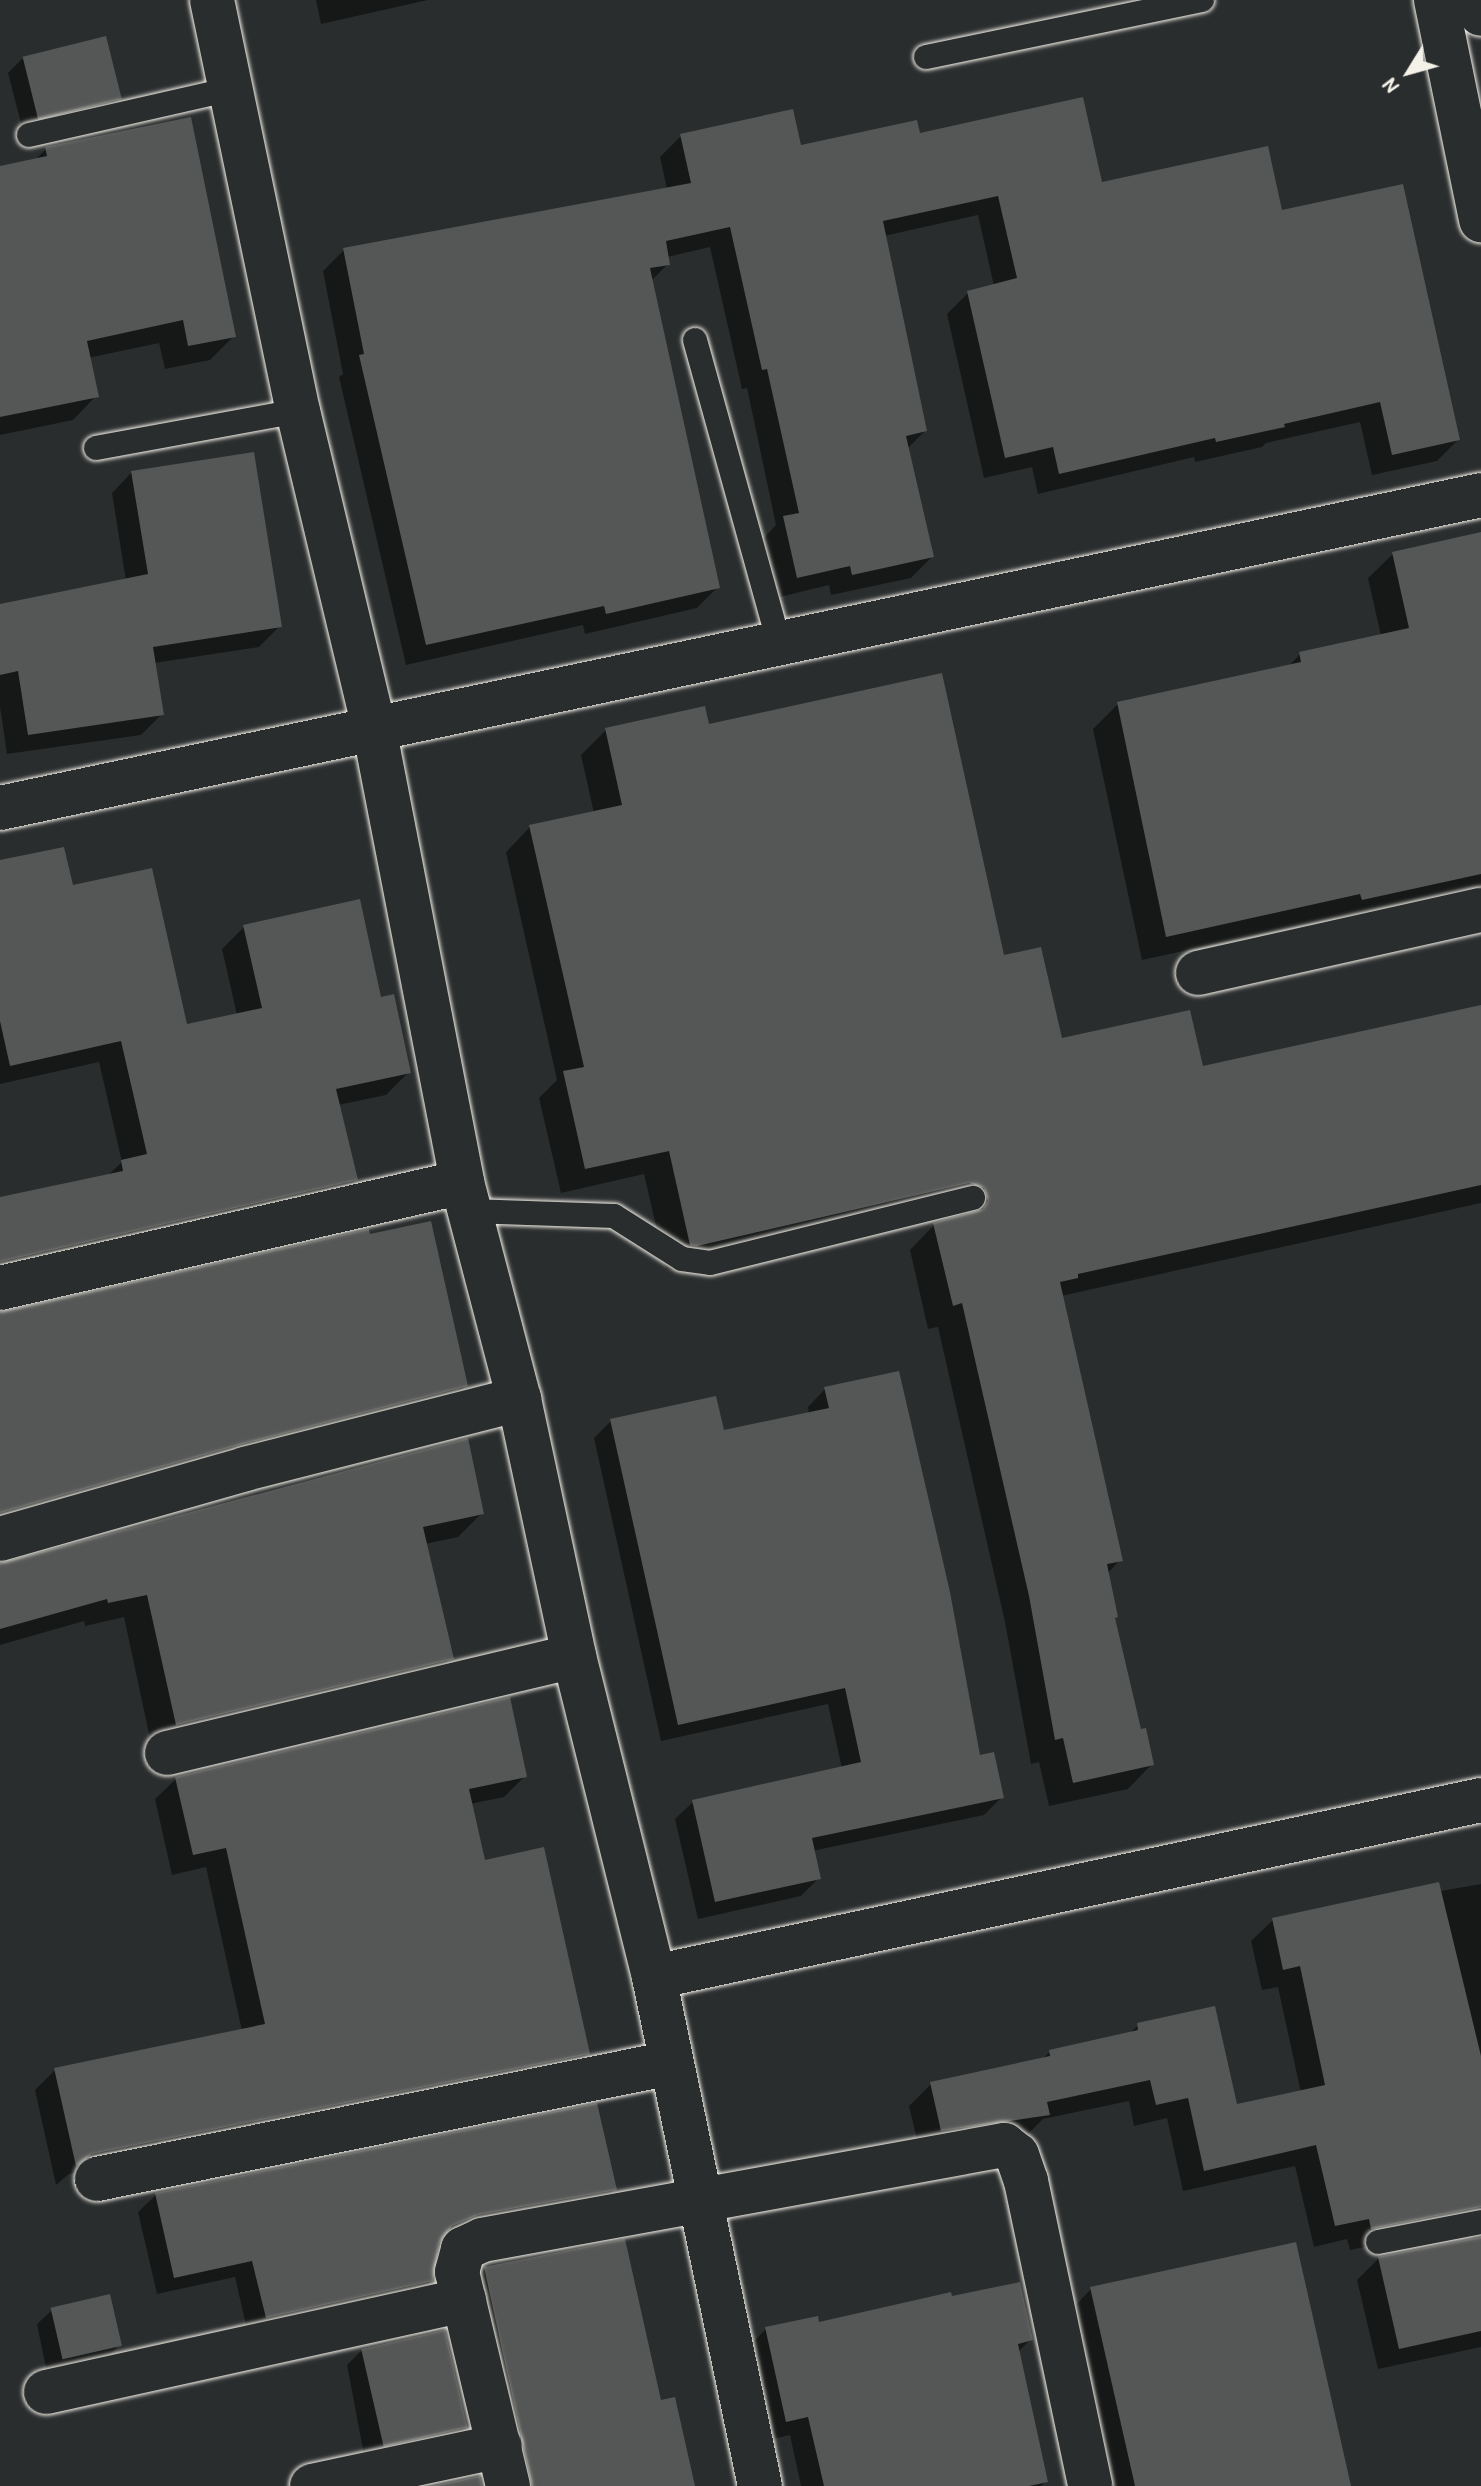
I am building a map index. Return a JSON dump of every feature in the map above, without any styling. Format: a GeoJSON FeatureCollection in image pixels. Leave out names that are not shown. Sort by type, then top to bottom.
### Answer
{"type":"FeatureCollection","features":[{"type":"Feature","properties":{"kind":"street"},"geometry":{"type":"LineString","coordinates":[[212,0],[298,411],[374,728],[466,1196],[519,1399],[574,1656],[654,1977],[760,2486]]}},
{"type":"Feature","properties":{"kind":"street"},"geometry":{"type":"LineString","coordinates":[[1436,0],[1481,220]]}},
{"type":"Feature","properties":{"kind":"street"},"geometry":{"type":"LineString","coordinates":[[1478,0],[1481,14]]}},
{"type":"Feature","properties":{"kind":"street"},"geometry":{"type":"LineString","coordinates":[[0,808],[1481,495]]}},
{"type":"Feature","properties":{"kind":"street"},"geometry":{"type":"LineString","coordinates":[[1198,973],[1481,910]]}},
{"type":"Feature","properties":{"kind":"street"},"geometry":{"type":"LineString","coordinates":[[0,1288],[466,1196]]}},
{"type":"Feature","properties":{"kind":"street"},"geometry":{"type":"LineString","coordinates":[[0,1539],[245,1469],[519,1399]]}},
{"type":"Feature","properties":{"kind":"street"},"geometry":{"type":"LineString","coordinates":[[167,1753],[574,1656]]}},
{"type":"Feature","properties":{"kind":"street"},"geometry":{"type":"LineString","coordinates":[[654,1977],[1481,1800]]}},
{"type":"Feature","properties":{"kind":"street"},"geometry":{"type":"LineString","coordinates":[[97,2179],[671,2063]]}},
{"type":"Feature","properties":{"kind":"street"},"geometry":{"type":"LineString","coordinates":[[312,2486],[504,2466],[457,2272],[463,2249],[482,2240],[701,2203],[1004,2145],[1017,2155],[1026,2181],[1090,2486]]}},
{"type":"Feature","properties":{"kind":"street"},"geometry":{"type":"LineString","coordinates":[[46,2392],[464,2300]]}},
{"type":"Feature","properties":{"kind":"lane"},"geometry":{"type":"LineString","coordinates":[[926,57],[1202,0]]}},
{"type":"Feature","properties":{"kind":"lane"},"geometry":{"type":"LineString","coordinates":[[29,135],[232,89]]}},
{"type":"Feature","properties":{"kind":"lane"},"geometry":{"type":"LineString","coordinates":[[695,340],[779,642]]}},
{"type":"Feature","properties":{"kind":"lane"},"geometry":{"type":"LineString","coordinates":[[96,448],[298,411]]}},
{"type":"Feature","properties":{"kind":"lane"},"geometry":{"type":"LineString","coordinates":[[466,1196],[614,1216],[682,1259],[710,1263],[973,1198]]}},
{"type":"Feature","properties":{"kind":"lane"},"geometry":{"type":"LineString","coordinates":[[1378,2242],[1481,2222]]}},
{"type":"Feature","properties":{"kind":"building"},"geometry":{"type":"Polygon","coordinates":[[[106,36],[122,99],[38,120],[23,57],[106,36]]]}},
{"type":"Feature","properties":{"kind":"building"},"geometry":{"type":"Polygon","coordinates":[[[1083,97],[1102,182],[1268,146],[1282,210],[1403,184],[1460,440],[1392,455],[1380,402],[1284,424],[1285,427],[1216,442],[1215,438],[1059,474],[1053,447],[1005,458],[967,291],[1017,278],[998,196],[883,221],[927,431],[906,436],[934,557],[852,575],[850,566],[797,578],[783,516],[799,513],[767,369],[762,370],[730,227],[666,241],[670,265],[650,268],[720,588],[606,614],[604,606],[426,645],[359,355],[364,354],[343,248],[691,183],[680,134],[793,109],[801,145],[917,120],[920,133],[1083,97]]]}},
{"type":"Feature","properties":{"kind":"building"},"geometry":{"type":"Polygon","coordinates":[[[191,117],[236,337],[188,346],[183,320],[87,341],[99,397],[0,417],[0,166],[47,156],[45,147],[191,117]]]}},
{"type":"Feature","properties":{"kind":"building"},"geometry":{"type":"Polygon","coordinates":[[[254,452],[282,627],[153,647],[164,715],[28,735],[18,671],[0,675],[0,604],[148,574],[131,471],[254,452]]]}},
{"type":"Feature","properties":{"kind":"building"},"geometry":{"type":"Polygon","coordinates":[[[1481,532],[1481,874],[1362,900],[1360,894],[1166,937],[1117,702],[1301,662],[1299,652],[1409,628],[1392,552],[1481,532]]]}},
{"type":"Feature","properties":{"kind":"building"},"geometry":{"type":"Polygon","coordinates":[[[942,673],[1004,955],[1041,947],[1062,1038],[1190,1010],[1203,1066],[1481,1005],[1481,1185],[1078,1274],[1078,1278],[1060,1282],[1123,1561],[1107,1564],[1118,1617],[1115,1618],[1141,1729],[1146,1728],[1154,1765],[1073,1783],[1063,1738],[1055,1740],[1029,1596],[962,1303],[953,1306],[933,1223],[983,1209],[988,1201],[984,1188],[969,1183],[697,1246],[690,1245],[669,1151],[585,1169],[563,1071],[584,1067],[529,825],[622,805],[605,728],[705,706],[709,724],[942,673]]]}},
{"type":"Feature","properties":{"kind":"building"},"geometry":{"type":"Polygon","coordinates":[[[64,847],[73,885],[152,868],[187,1024],[262,1008],[243,925],[360,899],[381,997],[394,994],[411,1073],[336,1089],[358,1180],[0,1262],[0,1197],[123,1171],[121,1160],[147,1154],[121,1041],[10,1066],[0,1021],[0,860],[64,847]]]}},
{"type":"Feature","properties":{"kind":"building"},"geometry":{"type":"Polygon","coordinates":[[[431,1221],[468,1386],[239,1445],[0,1513],[0,1312],[369,1229],[370,1234],[431,1221]]]}},
{"type":"Feature","properties":{"kind":"building"},"geometry":{"type":"Polygon","coordinates":[[[899,1371],[950,1592],[980,1755],[994,1752],[1004,1798],[812,1838],[821,1879],[715,1902],[692,1800],[861,1762],[845,1688],[678,1725],[610,1419],[716,1396],[724,1430],[829,1408],[824,1387],[899,1371]]]}},
{"type":"Feature","properties":{"kind":"building"},"geometry":{"type":"Polygon","coordinates":[[[468,1438],[484,1514],[423,1527],[454,1659],[176,1725],[147,1595],[108,1603],[107,1599],[0,1629],[0,1563],[468,1438]]]}},
{"type":"Feature","properties":{"kind":"building"},"geometry":{"type":"Polygon","coordinates":[[[510,1697],[527,1777],[469,1789],[485,1860],[544,1847],[590,2054],[92,2154],[76,2166],[54,2068],[265,2024],[226,1848],[193,1855],[175,1777],[510,1697]]]}},
{"type":"Feature","properties":{"kind":"building"},"geometry":{"type":"Polygon","coordinates":[[[1439,1882],[1481,2056],[1481,2207],[1371,2229],[1369,2219],[1335,2226],[1316,2145],[1204,2171],[1188,2098],[1156,2105],[1150,2080],[1047,2102],[1050,2115],[941,2131],[930,2082],[1050,2056],[1049,2050],[1138,2030],[1137,2023],[1215,2006],[1237,2104],[1325,2085],[1300,1966],[1283,1970],[1272,1918],[1439,1882]]]}},
{"type":"Feature","properties":{"kind":"building"},"geometry":{"type":"Polygon","coordinates":[[[597,2103],[617,2190],[478,2215],[452,2226],[439,2243],[433,2281],[266,2318],[252,2261],[174,2278],[155,2193],[597,2103]]]}},
{"type":"Feature","properties":{"kind":"building"},"geometry":{"type":"Polygon","coordinates":[[[1481,2237],[1481,2331],[1399,2349],[1378,2257],[1481,2237]]]}},
{"type":"Feature","properties":{"kind":"building"},"geometry":{"type":"Polygon","coordinates":[[[625,2239],[661,2400],[675,2397],[695,2486],[532,2486],[484,2267],[625,2239]]]}},
{"type":"Feature","properties":{"kind":"building"},"geometry":{"type":"Polygon","coordinates":[[[1296,2242],[1351,2486],[1135,2486],[1090,2287],[1296,2242]]]}},
{"type":"Feature","properties":{"kind":"building"},"geometry":{"type":"Polygon","coordinates":[[[1020,2282],[1033,2340],[1018,2344],[1048,2482],[1029,2486],[824,2486],[808,2417],[786,2422],[765,2327],[818,2316],[819,2322],[951,2292],[952,2296],[1020,2282]]]}},
{"type":"Feature","properties":{"kind":"building"},"geometry":{"type":"Polygon","coordinates":[[[110,2294],[122,2346],[62,2359],[51,2308],[110,2294]]]}},
{"type":"Feature","properties":{"kind":"building"},"geometry":{"type":"Polygon","coordinates":[[[445,2330],[467,2427],[384,2447],[361,2349],[445,2330]]]}},
{"type":"Feature","properties":{"kind":"building"},"geometry":{"type":"Polygon","coordinates":[[[480,2476],[482,2486],[432,2486],[480,2476]]]}}]}
